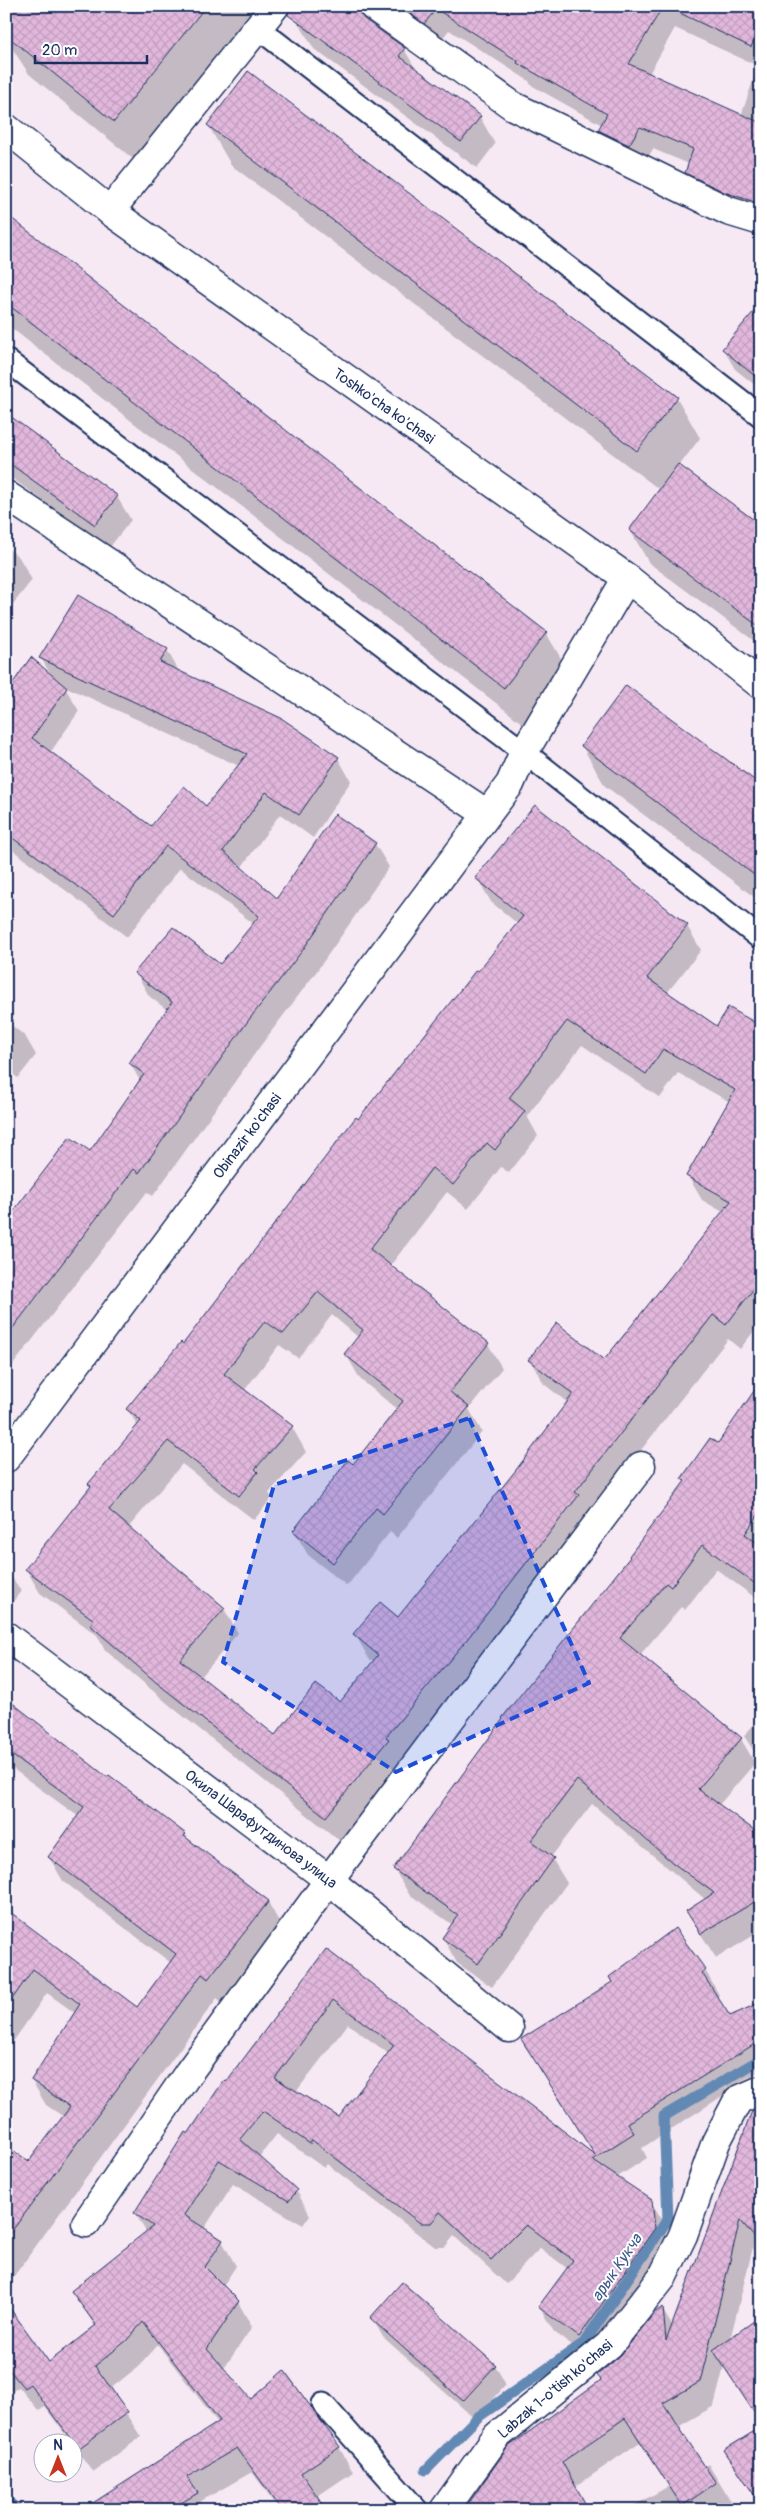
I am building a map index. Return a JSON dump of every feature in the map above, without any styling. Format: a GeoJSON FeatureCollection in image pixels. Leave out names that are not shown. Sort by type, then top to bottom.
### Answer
{"type":"FeatureCollection","features":[{"type":"Feature","properties":{"kind":"street"},"geometry":{"type":"LineString","coordinates":[[110,211],[275,6]]}},
{"type":"Feature","properties":{"kind":"street"},"geometry":{"type":"LineString","coordinates":[[373,6],[512,106],[728,211],[761,221]]}},
{"type":"Feature","properties":{"kind":"street","name":"Toshko'cha ko'chasi"},"geometry":{"type":"LineString","coordinates":[[6,128],[110,211],[627,578],[761,685]]}},
{"type":"Feature","properties":{"kind":"street"},"geometry":{"type":"LineString","coordinates":[[6,495],[487,814]]}},
{"type":"Feature","properties":{"kind":"street","name":"Obinazir ko'chasi"},"geometry":{"type":"LineString","coordinates":[[6,1458],[510,784],[524,752],[627,578]]}},
{"type":"Feature","properties":{"kind":"street"},"geometry":{"type":"LineString","coordinates":[[86,2224],[189,2072],[329,1880],[641,1466]]}},
{"type":"Feature","properties":{"kind":"street","name":"Окила Шарафутдинова улица"},"geometry":{"type":"LineString","coordinates":[[6,1636],[329,1880],[509,2028]]}},
{"type":"Feature","properties":{"kind":"street","name":"Labzak 1-o'tish ko'chasi"},"geometry":{"type":"LineString","coordinates":[[444,2510],[497,2436],[609,2345],[662,2278],[683,2235],[716,2142],[738,2100],[761,2090]]}},
{"type":"Feature","properties":{"kind":"lane"},"geometry":{"type":"LineString","coordinates":[[258,28],[761,416]]}},
{"type":"Feature","properties":{"kind":"lane"},"geometry":{"type":"LineString","coordinates":[[6,360],[524,752],[761,939]]}},
{"type":"Feature","properties":{"kind":"lane"},"geometry":{"type":"LineString","coordinates":[[323,2404],[416,2510]]}},
{"type":"Feature","properties":{"kind":"highlighted area"},"geometry":{"type":"Polygon","coordinates":[[[469,1418],[589,1683],[396,1772],[223,1662],[274,1485],[469,1418]]]}},
{"type":"Feature","properties":{"kind":"building"},"geometry":{"type":"Polygon","coordinates":[[[6,6],[206,6],[114,122],[6,35],[6,6]]]}},
{"type":"Feature","properties":{"kind":"building"},"geometry":{"type":"Polygon","coordinates":[[[290,6],[358,6],[364,19],[405,48],[399,56],[481,116],[461,142],[288,15],[290,6]]]}},
{"type":"Feature","properties":{"kind":"building"},"geometry":{"type":"Polygon","coordinates":[[[400,6],[663,6],[629,64],[761,123],[761,204],[724,192],[685,173],[693,149],[640,127],[629,145],[598,130],[607,114],[517,63],[518,61],[436,9],[424,24],[400,6]]]}},
{"type":"Feature","properties":{"kind":"building"},"geometry":{"type":"Polygon","coordinates":[[[665,6],[761,6],[761,26],[751,47],[665,6]]]}},
{"type":"Feature","properties":{"kind":"building"},"geometry":{"type":"Polygon","coordinates":[[[248,71],[678,397],[637,451],[207,125],[248,71]]]}},
{"type":"Feature","properties":{"kind":"building"},"geometry":{"type":"Polygon","coordinates":[[[6,214],[547,632],[504,688],[6,303],[6,214]]]}},
{"type":"Feature","properties":{"kind":"building"},"geometry":{"type":"Polygon","coordinates":[[[761,303],[761,381],[722,349],[761,303]]]}},
{"type":"Feature","properties":{"kind":"building"},"geometry":{"type":"Polygon","coordinates":[[[6,413],[118,496],[95,525],[6,461],[6,413]]]}},
{"type":"Feature","properties":{"kind":"building"},"geometry":{"type":"Polygon","coordinates":[[[678,464],[761,525],[761,628],[629,530],[678,464]]]}},
{"type":"Feature","properties":{"kind":"building"},"geometry":{"type":"Polygon","coordinates":[[[78,595],[168,649],[160,662],[281,718],[339,757],[299,815],[266,792],[223,851],[277,898],[335,814],[376,843],[302,951],[248,1021],[139,1173],[134,1169],[6,1337],[6,1221],[70,1137],[90,1151],[144,1074],[129,1063],[172,1002],[134,973],[173,927],[220,964],[259,916],[166,846],[114,914],[6,833],[6,693],[31,657],[67,688],[32,738],[151,826],[184,786],[206,806],[247,754],[39,658],[78,595]]]}},
{"type":"Feature","properties":{"kind":"building"},"geometry":{"type":"Polygon","coordinates":[[[626,685],[761,785],[761,880],[581,746],[626,685]]]}},
{"type":"Feature","properties":{"kind":"building"},"geometry":{"type":"Polygon","coordinates":[[[535,805],[688,925],[647,978],[717,1026],[728,1007],[761,1026],[761,1279],[726,1325],[713,1315],[575,1492],[579,1495],[468,1638],[386,1737],[389,1739],[326,1817],[157,1683],[90,1625],[94,1620],[25,1569],[91,1486],[88,1484],[141,1421],[126,1409],[181,1342],[183,1344],[356,1117],[358,1119],[476,970],[478,971],[523,916],[475,878],[535,805]],[[567,1021],[509,1098],[525,1111],[495,1150],[487,1143],[453,1185],[432,1168],[370,1249],[489,1343],[450,1392],[469,1407],[383,1514],[376,1508],[333,1563],[293,1531],[348,1460],[353,1464],[403,1401],[344,1354],[363,1330],[318,1292],[283,1334],[265,1321],[224,1374],[293,1426],[255,1469],[258,1472],[239,1496],[168,1441],[109,1510],[225,1608],[180,1660],[275,1735],[316,1684],[340,1702],[378,1655],[353,1634],[380,1602],[398,1617],[516,1470],[573,1394],[528,1360],[557,1323],[604,1360],[731,1201],[686,1176],[735,1090],[663,1049],[646,1074],[567,1021]]]}},
{"type":"Feature","properties":{"kind":"building"},"geometry":{"type":"Polygon","coordinates":[[[761,1381],[761,1511],[745,1534],[761,1546],[761,1588],[702,1545],[671,1587],[666,1583],[620,1638],[742,1738],[698,1789],[761,1835],[761,1898],[701,1934],[686,1911],[714,1893],[673,1863],[577,1780],[531,1841],[554,1858],[478,1964],[442,1938],[458,1915],[393,1869],[502,1718],[630,1557],[685,1481],[681,1479],[710,1438],[718,1443],[761,1381]]]}},
{"type":"Feature","properties":{"kind":"building"},"geometry":{"type":"Polygon","coordinates":[[[6,1698],[107,1777],[109,1775],[186,1834],[184,1836],[269,1901],[208,1979],[202,1974],[6,2239],[6,2146],[29,2161],[70,2107],[31,2080],[80,2004],[33,1969],[6,2008],[6,1909],[137,2007],[176,1954],[48,1857],[84,1807],[6,1751],[6,1698]]]}},
{"type":"Feature","properties":{"kind":"building"},"geometry":{"type":"Polygon","coordinates":[[[675,1928],[706,1970],[702,1973],[730,2016],[761,2002],[761,2040],[628,2123],[634,2133],[592,2160],[652,2200],[655,2228],[579,2337],[538,2307],[573,2260],[526,2225],[491,2260],[440,2212],[431,2223],[420,2223],[312,2140],[310,2144],[263,2111],[240,2139],[297,2190],[289,2201],[219,2160],[184,2215],[223,2240],[205,2267],[239,2301],[207,2349],[251,2399],[284,2370],[340,2447],[301,2473],[327,2510],[282,2510],[237,2448],[187,2477],[198,2493],[169,2510],[82,2510],[220,2421],[143,2322],[126,2341],[95,2366],[128,2412],[82,2446],[82,2434],[67,2434],[30,2384],[24,2388],[6,2366],[6,2303],[49,2362],[96,2325],[71,2291],[153,2226],[134,2213],[185,2132],[188,2134],[224,2080],[226,2082],[326,1949],[595,2155],[521,2039],[612,1982],[609,1977],[675,1928]],[[333,2000],[275,2078],[339,2117],[394,2045],[333,2000]]]}},
{"type":"Feature","properties":{"kind":"building"},"geometry":{"type":"Polygon","coordinates":[[[761,2107],[761,2245],[740,2220],[700,2382],[663,2403],[716,2483],[682,2506],[625,2418],[562,2462],[589,2510],[464,2510],[508,2447],[601,2380],[597,2375],[621,2355],[654,2313],[663,2307],[666,2341],[752,2111],[761,2107]]]}},
{"type":"Feature","properties":{"kind":"building"},"geometry":{"type":"Polygon","coordinates":[[[402,2282],[496,2365],[463,2401],[370,2318],[402,2282]]]}},
{"type":"Feature","properties":{"kind":"building"},"geometry":{"type":"Polygon","coordinates":[[[761,2316],[761,2423],[713,2350],[761,2316]]]}},
{"type":"Feature","properties":{"kind":"building"},"geometry":{"type":"Polygon","coordinates":[[[761,2427],[761,2505],[724,2450],[761,2427]]]}},
{"type":"Feature","properties":{"kind":"waterway","name":"арык Кукча"},"geometry":{"type":"LineString","coordinates":[[426,2470],[478,2417],[584,2343],[668,2219],[664,2116],[761,2059]]}},
{"type":"Feature","properties":{"kind":"waterway","name":"арык Кукча"},"geometry":{"type":"LineString","coordinates":[[6,2505],[10,2503],[15,2510]]}}]}
